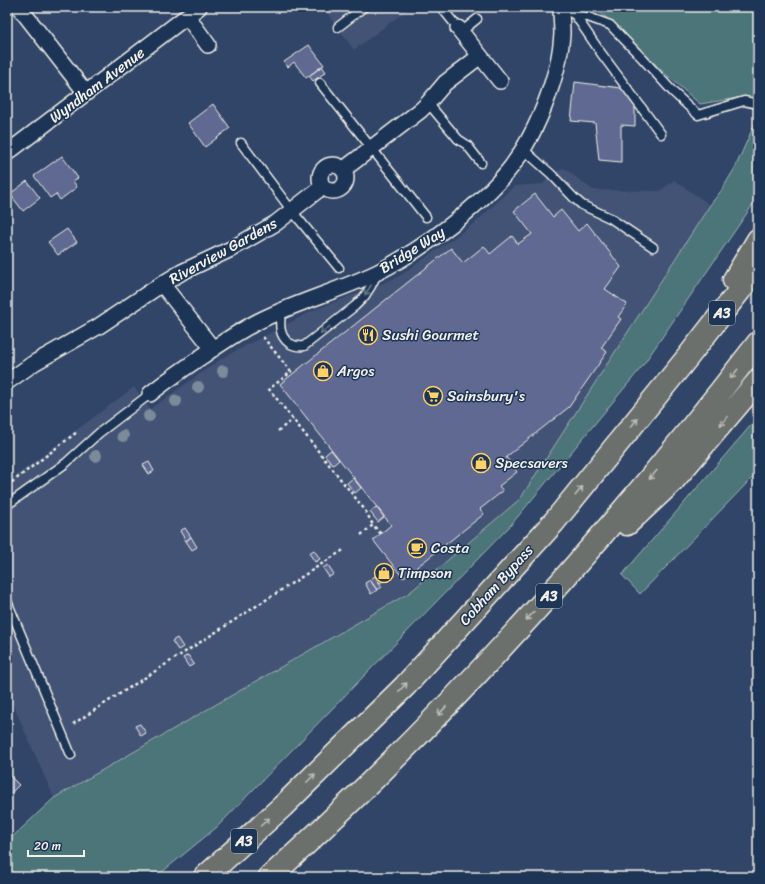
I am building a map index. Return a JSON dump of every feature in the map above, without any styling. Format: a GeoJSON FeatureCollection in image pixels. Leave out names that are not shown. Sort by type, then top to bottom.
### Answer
{"type":"FeatureCollection","features":[{"type":"Feature","properties":{"kind":"highway"},"geometry":{"type":"LineString","coordinates":[[687,358],[758,240]]}},
{"type":"Feature","properties":{"kind":"highway","name":"Cobham Bypass"},"geometry":{"type":"LineString","coordinates":[[205,877],[283,806],[405,686],[554,522],[687,358],[758,267]]}},
{"type":"Feature","properties":{"kind":"highway","name":"A3"},"geometry":{"type":"LineString","coordinates":[[270,877],[320,832],[438,715],[550,595],[655,472],[758,343]]}},
{"type":"Feature","properties":{"kind":"highway"},"geometry":{"type":"LineString","coordinates":[[550,595],[673,481],[758,381]]}},
{"type":"Feature","properties":{"kind":"street"},"geometry":{"type":"LineString","coordinates":[[19,7],[86,94]]}},
{"type":"Feature","properties":{"kind":"street","name":"Wyndham Avenue"},"geometry":{"type":"LineString","coordinates":[[7,153],[199,7]]}},
{"type":"Feature","properties":{"kind":"street","name":"Bridge Way"},"geometry":{"type":"LineString","coordinates":[[150,394],[169,379],[245,328],[281,311],[377,272],[432,239],[473,207],[501,179],[512,165],[538,122],[547,100],[559,56],[562,35],[561,7]]}},
{"type":"Feature","properties":{"kind":"street"},"geometry":{"type":"LineString","coordinates":[[187,16],[208,44]]}},
{"type":"Feature","properties":{"kind":"street"},"geometry":{"type":"LineString","coordinates":[[460,30],[500,80]]}},
{"type":"Feature","properties":{"kind":"street","name":"Riverview Gardens"},"geometry":{"type":"LineString","coordinates":[[9,377],[99,326],[182,272],[231,249],[264,231],[322,187],[330,192],[339,190],[343,187],[346,179],[343,170],[428,104],[446,83],[480,56]]}},
{"type":"Feature","properties":{"kind":"street","name":"Riverview Gardens"},"geometry":{"type":"LineString","coordinates":[[162,284],[213,349]]}},
{"type":"Feature","properties":{"kind":"lane"},"geometry":{"type":"LineString","coordinates":[[338,27],[364,7]]}},
{"type":"Feature","properties":{"kind":"lane"},"geometry":{"type":"LineString","coordinates":[[441,7],[460,30],[477,19]]}},
{"type":"Feature","properties":{"kind":"lane"},"geometry":{"type":"LineString","coordinates":[[561,7],[575,15],[588,17],[610,25],[673,92],[698,115],[744,101],[758,104]]}},
{"type":"Feature","properties":{"kind":"lane"},"geometry":{"type":"LineString","coordinates":[[575,15],[661,134]]}},
{"type":"Feature","properties":{"kind":"lane"},"geometry":{"type":"LineString","coordinates":[[320,83],[426,217]]}},
{"type":"Feature","properties":{"kind":"lane"},"geometry":{"type":"LineString","coordinates":[[428,104],[458,139],[467,145],[481,163]]}},
{"type":"Feature","properties":{"kind":"lane"},"geometry":{"type":"LineString","coordinates":[[241,144],[292,211],[339,268]]}},
{"type":"Feature","properties":{"kind":"lane"},"geometry":{"type":"LineString","coordinates":[[523,149],[582,205],[610,218],[653,247]]}},
{"type":"Feature","properties":{"kind":"lane"},"geometry":{"type":"LineString","coordinates":[[281,311],[280,325],[282,336],[294,346],[304,346],[356,306],[371,286],[377,272]]}},
{"type":"Feature","properties":{"kind":"lane"},"geometry":{"type":"LineString","coordinates":[[7,505],[66,463],[100,433],[150,394]]}},
{"type":"Feature","properties":{"kind":"lane"},"geometry":{"type":"LineString","coordinates":[[7,601],[71,755]]}},
{"type":"Feature","properties":{"kind":"path"},"geometry":{"type":"LineString","coordinates":[[261,335],[291,372],[269,389],[365,510],[381,534]]}},
{"type":"Feature","properties":{"kind":"path"},"geometry":{"type":"LineString","coordinates":[[278,432],[293,419]]}},
{"type":"Feature","properties":{"kind":"path"},"geometry":{"type":"LineString","coordinates":[[361,535],[374,525]]}},
{"type":"Feature","properties":{"kind":"path"},"geometry":{"type":"LineString","coordinates":[[61,732],[345,549]]}},
{"type":"Feature","properties":{"kind":"shaded area"},"geometry":{"type":"Polygon","coordinates":[[[411,7],[354,50],[323,8],[411,7]]]}},
{"type":"Feature","properties":{"kind":"shaded area"},"geometry":{"type":"Polygon","coordinates":[[[564,168],[593,190],[660,191],[674,180],[710,205],[520,499],[409,593],[54,798],[7,691],[7,482],[134,387],[150,409],[224,357],[312,311],[398,277],[475,223],[514,186],[543,184],[551,174],[564,168]]]}},
{"type":"Feature","properties":{"kind":"green space"},"geometry":{"type":"Polygon","coordinates":[[[591,7],[758,7],[758,100],[743,97],[700,104],[615,25],[591,7]]]}},
{"type":"Feature","properties":{"kind":"green space"},"geometry":{"type":"Polygon","coordinates":[[[758,116],[758,197],[641,368],[510,526],[217,827],[156,877],[7,877],[7,842],[54,798],[409,593],[520,499],[710,205],[721,191],[735,168],[758,116]]]}},
{"type":"Feature","properties":{"kind":"green space"},"geometry":{"type":"Polygon","coordinates":[[[758,417],[758,474],[750,480],[640,594],[622,575],[758,417]]]}},
{"type":"Feature","properties":{"kind":"building"},"geometry":{"type":"Polygon","coordinates":[[[309,45],[324,65],[306,78],[294,62],[288,67],[284,62],[309,45]]]}},
{"type":"Feature","properties":{"kind":"building"},"geometry":{"type":"Polygon","coordinates":[[[322,66],[326,72],[313,81],[309,76],[322,66]]]}},
{"type":"Feature","properties":{"kind":"building"},"geometry":{"type":"Polygon","coordinates":[[[575,82],[621,88],[635,105],[635,126],[621,125],[621,162],[599,160],[595,123],[571,121],[575,82]]]}},
{"type":"Feature","properties":{"kind":"building"},"geometry":{"type":"Polygon","coordinates":[[[213,104],[230,128],[205,147],[188,123],[213,104]]]}},
{"type":"Feature","properties":{"kind":"building"},"geometry":{"type":"Polygon","coordinates":[[[62,156],[78,178],[73,181],[77,187],[60,200],[56,194],[50,198],[34,176],[62,156]]]}},
{"type":"Feature","properties":{"kind":"building"},"geometry":{"type":"Polygon","coordinates":[[[27,181],[40,198],[23,211],[10,194],[27,181]]]}},
{"type":"Feature","properties":{"kind":"building","name":"Sainsbury's"},"geometry":{"type":"Polygon","coordinates":[[[535,194],[553,217],[561,210],[578,231],[587,223],[621,267],[605,289],[627,304],[618,317],[621,319],[601,348],[607,352],[569,407],[506,457],[517,472],[499,486],[503,491],[480,509],[484,514],[403,578],[373,540],[391,525],[280,384],[451,248],[463,263],[484,246],[490,254],[512,236],[518,244],[532,234],[514,211],[535,194]]]}},
{"type":"Feature","properties":{"kind":"building"},"geometry":{"type":"Polygon","coordinates":[[[67,229],[77,242],[58,255],[48,242],[67,229]]]}},
{"type":"Feature","properties":{"kind":"building"},"geometry":{"type":"Polygon","coordinates":[[[331,450],[339,460],[333,465],[325,455],[331,450]]]}},
{"type":"Feature","properties":{"kind":"building"},"geometry":{"type":"Polygon","coordinates":[[[149,462],[154,471],[149,474],[143,465],[149,462]]]}},
{"type":"Feature","properties":{"kind":"building"},"geometry":{"type":"Polygon","coordinates":[[[353,478],[361,488],[355,493],[347,483],[353,478]]]}},
{"type":"Feature","properties":{"kind":"building"},"geometry":{"type":"Polygon","coordinates":[[[376,507],[384,517],[378,522],[370,512],[376,507]]]}},
{"type":"Feature","properties":{"kind":"building"},"geometry":{"type":"Polygon","coordinates":[[[185,528],[191,537],[186,541],[180,531],[185,528]]]}},
{"type":"Feature","properties":{"kind":"building"},"geometry":{"type":"Polygon","coordinates":[[[191,537],[197,547],[192,550],[186,541],[191,537]]]}},
{"type":"Feature","properties":{"kind":"building"},"geometry":{"type":"Polygon","coordinates":[[[314,550],[320,559],[315,562],[309,553],[314,550]]]}},
{"type":"Feature","properties":{"kind":"building"},"geometry":{"type":"Polygon","coordinates":[[[328,565],[334,574],[329,577],[323,568],[328,565]]]}},
{"type":"Feature","properties":{"kind":"building","name":"Timpson"},"geometry":{"type":"Polygon","coordinates":[[[386,570],[390,577],[380,583],[375,576],[386,570]]]}},
{"type":"Feature","properties":{"kind":"building"},"geometry":{"type":"Polygon","coordinates":[[[375,576],[382,587],[377,590],[370,580],[375,576]]]}},
{"type":"Feature","properties":{"kind":"building"},"geometry":{"type":"Polygon","coordinates":[[[370,580],[377,590],[371,594],[365,583],[370,580]]]}},
{"type":"Feature","properties":{"kind":"building"},"geometry":{"type":"Polygon","coordinates":[[[177,638],[183,647],[178,650],[172,641],[177,638]]]}},
{"type":"Feature","properties":{"kind":"building"},"geometry":{"type":"Polygon","coordinates":[[[188,655],[194,664],[189,667],[183,658],[188,655]]]}},
{"type":"Feature","properties":{"kind":"building"},"geometry":{"type":"Polygon","coordinates":[[[140,724],[146,733],[141,736],[135,726],[140,724]]]}},
{"type":"Feature","properties":{"kind":"building"},"geometry":{"type":"Polygon","coordinates":[[[7,770],[10,774],[9,775],[19,785],[7,797],[7,770]]]}},
{"type":"Feature","properties":{"kind":"place","name":"Sushi Gourmet"},"geometry":{"type":"Point","coordinates":[368,335]}},
{"type":"Feature","properties":{"kind":"place","name":"Argos"},"geometry":{"type":"Point","coordinates":[323,371]}},
{"type":"Feature","properties":{"kind":"place","name":"Sainsbury's"},"geometry":{"type":"Point","coordinates":[433,396]}},
{"type":"Feature","properties":{"kind":"place","name":"Specsavers"},"geometry":{"type":"Point","coordinates":[481,463]}},
{"type":"Feature","properties":{"kind":"place","name":"Costa"},"geometry":{"type":"Point","coordinates":[417,548]}},
{"type":"Feature","properties":{"kind":"place","name":"Timpson"},"geometry":{"type":"Point","coordinates":[384,573]}}]}
